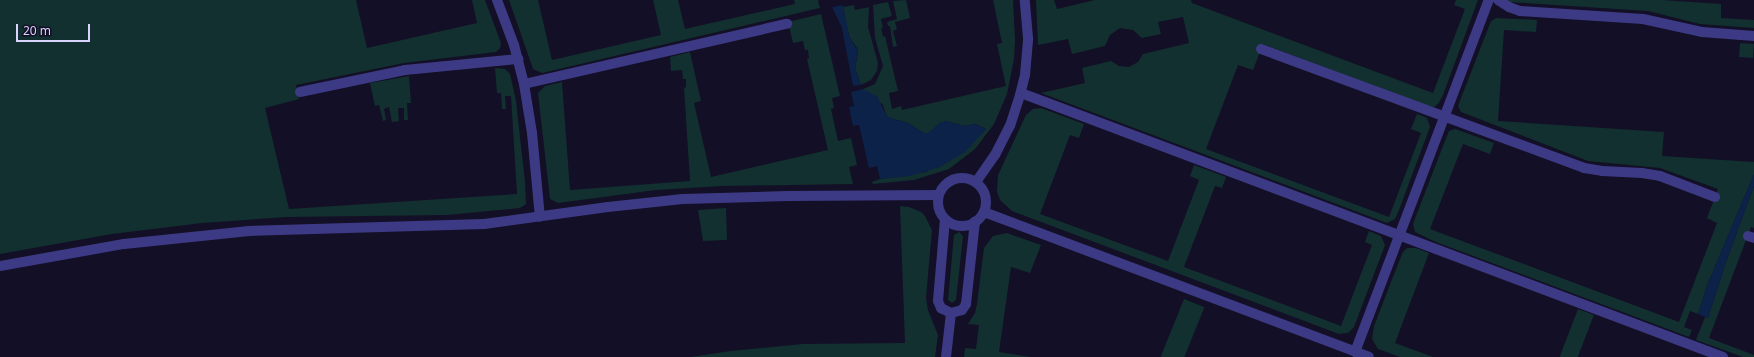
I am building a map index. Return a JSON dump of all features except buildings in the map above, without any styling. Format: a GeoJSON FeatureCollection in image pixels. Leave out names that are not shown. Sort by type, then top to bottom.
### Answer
{"type":"FeatureCollection","features":[{"type":"Feature","properties":{"kind":"street"},"geometry":{"type":"LineString","coordinates":[[497,0],[518,59],[524,84],[532,133],[540,217]]}},
{"type":"Feature","properties":{"kind":"street"},"geometry":{"type":"LineString","coordinates":[[976,182],[995,155],[1010,126],[1021,93],[1025,75],[1027,45],[1025,0]]}},
{"type":"Feature","properties":{"kind":"street"},"geometry":{"type":"LineString","coordinates":[[1355,352],[1489,0]]}},
{"type":"Feature","properties":{"kind":"street"},"geometry":{"type":"LineString","coordinates":[[1498,0],[1509,7],[1520,11],[1643,19],[1702,32],[1754,36]]}},
{"type":"Feature","properties":{"kind":"street"},"geometry":{"type":"LineString","coordinates":[[524,84],[787,24]]}},
{"type":"Feature","properties":{"kind":"street"},"geometry":{"type":"LineString","coordinates":[[1261,49],[1584,168],[1660,176],[1715,197]]}},
{"type":"Feature","properties":{"kind":"street"},"geometry":{"type":"LineString","coordinates":[[300,92],[405,70],[518,59]]}},
{"type":"Feature","properties":{"kind":"street"},"geometry":{"type":"LineString","coordinates":[[1021,93],[1723,357]]}},
{"type":"Feature","properties":{"kind":"street"},"geometry":{"type":"LineString","coordinates":[[966,178],[976,182],[982,188],[986,197],[986,207],[983,215],[975,222],[968,226],[958,226],[949,223],[945,219],[938,208],[938,195],[948,182],[966,178]]}},
{"type":"Feature","properties":{"kind":"street"},"geometry":{"type":"LineString","coordinates":[[0,266],[124,244],[202,234],[312,227],[446,226],[484,224],[608,207],[683,199],[788,196],[938,195]]}},
{"type":"Feature","properties":{"kind":"street"},"geometry":{"type":"LineString","coordinates":[[984,212],[1369,357]]}},
{"type":"Feature","properties":{"kind":"street"},"geometry":{"type":"LineString","coordinates":[[945,219],[938,301],[940,308],[951,313],[962,310],[966,304],[975,222]]}},
{"type":"Feature","properties":{"kind":"street"},"geometry":{"type":"LineString","coordinates":[[946,357],[951,313]]}},
{"type":"Feature","properties":{"kind":"green space"},"geometry":{"type":"Polygon","coordinates":[[[0,0],[356,0],[367,48],[477,23],[472,0],[485,0],[501,43],[500,48],[496,52],[404,63],[296,85],[299,99],[265,108],[289,209],[517,194],[511,96],[505,96],[506,109],[502,109],[501,93],[497,93],[495,68],[505,69],[510,74],[516,101],[526,204],[520,208],[447,215],[286,217],[202,223],[112,234],[0,254],[0,0]]]}},
{"type":"Feature","properties":{"kind":"green space"},"geometry":{"type":"Polygon","coordinates":[[[509,0],[538,0],[552,60],[661,35],[653,0],[678,0],[685,29],[795,4],[794,0],[820,0],[818,1],[820,8],[542,73],[533,69],[509,0]]]}},
{"type":"Feature","properties":{"kind":"green space"},"geometry":{"type":"Polygon","coordinates":[[[906,0],[910,18],[895,22],[897,29],[893,31],[897,46],[893,47],[890,26],[888,26],[887,22],[897,19],[893,1],[906,0]]]}},
{"type":"Feature","properties":{"kind":"green space"},"geometry":{"type":"Polygon","coordinates":[[[993,0],[1013,0],[1015,40],[1014,59],[1007,94],[994,124],[975,149],[949,169],[914,180],[873,184],[872,182],[880,179],[926,172],[986,129],[976,124],[964,126],[946,121],[928,133],[924,133],[908,123],[890,118],[886,115],[883,105],[863,89],[875,84],[883,66],[875,38],[873,5],[888,2],[892,16],[881,19],[883,28],[881,28],[883,37],[885,36],[898,91],[889,93],[892,109],[901,106],[902,110],[1006,86],[997,44],[1002,43],[993,0]]]}},
{"type":"Feature","properties":{"kind":"green space"},"geometry":{"type":"Polygon","coordinates":[[[1036,0],[1054,0],[1057,9],[1095,0],[1191,0],[1192,3],[1433,93],[1465,9],[1454,5],[1456,0],[1478,0],[1443,95],[1438,104],[1434,107],[1263,44],[1253,70],[1238,65],[1206,149],[1389,217],[1421,133],[1411,129],[1417,114],[1427,118],[1430,127],[1399,210],[1395,219],[1387,223],[1041,93],[1085,83],[1082,68],[1111,61],[1119,66],[1129,67],[1138,62],[1143,54],[1189,43],[1183,17],[1158,22],[1161,34],[1142,38],[1133,30],[1120,28],[1110,35],[1105,46],[1072,54],[1068,39],[1038,45],[1036,0]]]}},
{"type":"Feature","properties":{"kind":"green space"},"geometry":{"type":"Polygon","coordinates":[[[1505,0],[1662,0],[1721,4],[1721,18],[1754,20],[1754,28],[1700,24],[1648,11],[1509,2],[1505,0]]]}},
{"type":"Feature","properties":{"kind":"green space"},"geometry":{"type":"Polygon","coordinates":[[[854,5],[855,10],[869,7],[868,27],[878,63],[877,71],[871,80],[861,85],[855,68],[858,53],[857,48],[849,36],[843,7],[854,5]]]}},
{"type":"Feature","properties":{"kind":"green space"},"geometry":{"type":"Polygon","coordinates":[[[821,14],[840,96],[832,98],[834,108],[831,109],[838,141],[851,138],[857,165],[849,167],[853,184],[722,186],[656,190],[558,203],[550,199],[538,93],[545,86],[562,82],[570,190],[690,181],[684,88],[686,87],[686,79],[683,79],[682,70],[671,71],[670,57],[690,52],[701,101],[694,103],[711,177],[828,150],[807,59],[809,58],[808,50],[805,50],[803,41],[793,43],[788,22],[821,14]]]}},
{"type":"Feature","properties":{"kind":"green space"},"geometry":{"type":"Polygon","coordinates":[[[1496,18],[1537,20],[1536,32],[1504,30],[1498,121],[1664,132],[1662,156],[1754,162],[1754,174],[1708,283],[1698,314],[1690,311],[1684,327],[1692,330],[1689,337],[1436,242],[1415,232],[1413,224],[1443,146],[1449,131],[1455,129],[1494,143],[1490,154],[1463,144],[1430,229],[1679,322],[1717,223],[1707,218],[1718,189],[1660,168],[1588,161],[1461,112],[1458,106],[1491,21],[1496,18]]]}},
{"type":"Feature","properties":{"kind":"green space"},"geometry":{"type":"Polygon","coordinates":[[[1740,43],[1754,44],[1753,58],[1739,57],[1740,43]]]}},
{"type":"Feature","properties":{"kind":"green space"},"geometry":{"type":"Polygon","coordinates":[[[409,76],[411,103],[407,103],[408,120],[404,120],[404,108],[398,108],[399,121],[392,122],[389,107],[384,109],[386,120],[383,121],[379,105],[375,106],[370,83],[409,76]]]}},
{"type":"Feature","properties":{"kind":"green space"},"geometry":{"type":"Polygon","coordinates":[[[1041,108],[1084,124],[1079,138],[1070,135],[1040,214],[1168,261],[1199,180],[1190,176],[1194,165],[1226,177],[1222,188],[1215,186],[1184,267],[1341,326],[1372,245],[1365,242],[1369,231],[1381,236],[1385,245],[1354,327],[1348,333],[1339,334],[1012,211],[1000,200],[997,192],[998,175],[1026,115],[1033,109],[1041,108]]]}},
{"type":"Feature","properties":{"kind":"green space"},"geometry":{"type":"Polygon","coordinates":[[[1754,186],[1754,228],[1751,227],[1709,338],[1754,355],[1754,357],[1743,357],[1696,340],[1705,317],[1708,318],[1726,262],[1754,186]]]}},
{"type":"Feature","properties":{"kind":"green space"},"geometry":{"type":"Polygon","coordinates":[[[900,206],[909,207],[921,212],[925,216],[932,230],[926,298],[928,310],[938,335],[935,357],[690,357],[731,351],[803,344],[905,343],[900,206]]]}},
{"type":"Feature","properties":{"kind":"green space"},"geometry":{"type":"Polygon","coordinates":[[[726,208],[727,240],[703,241],[698,210],[726,208]]]}},
{"type":"Feature","properties":{"kind":"green space"},"geometry":{"type":"Polygon","coordinates":[[[959,232],[963,236],[956,300],[952,303],[948,300],[954,235],[959,232]]]}},
{"type":"Feature","properties":{"kind":"green space"},"geometry":{"type":"Polygon","coordinates":[[[1007,233],[1041,245],[1030,273],[1011,267],[999,352],[1031,357],[964,357],[965,348],[976,349],[979,325],[968,324],[975,313],[977,304],[984,248],[993,236],[1007,233]]]}},
{"type":"Feature","properties":{"kind":"green space"},"geometry":{"type":"Polygon","coordinates":[[[1407,248],[1416,248],[1429,253],[1395,343],[1433,357],[1400,357],[1378,349],[1372,339],[1374,326],[1403,252],[1407,248]]]}},
{"type":"Feature","properties":{"kind":"green space"},"geometry":{"type":"Polygon","coordinates":[[[1184,299],[1204,307],[1184,357],[1161,356],[1184,299]]]}},
{"type":"Feature","properties":{"kind":"green space"},"geometry":{"type":"Polygon","coordinates":[[[1578,309],[1594,315],[1578,357],[1560,357],[1578,309]]]}},
{"type":"Feature","properties":{"kind":"water"},"geometry":{"type":"Polygon","coordinates":[[[843,5],[849,36],[858,51],[855,68],[861,85],[853,86],[842,28],[832,7],[843,5]]]}},
{"type":"Feature","properties":{"kind":"water"},"geometry":{"type":"Polygon","coordinates":[[[863,89],[877,96],[886,115],[890,118],[908,123],[924,133],[928,133],[941,122],[946,121],[964,126],[975,124],[986,129],[965,152],[940,167],[910,176],[880,179],[877,166],[869,168],[859,125],[853,126],[849,107],[854,106],[851,92],[863,89]]]}},
{"type":"Feature","properties":{"kind":"water"},"geometry":{"type":"Polygon","coordinates":[[[1754,174],[1754,186],[1726,262],[1708,318],[1698,314],[1708,283],[1754,174]]]}}]}
